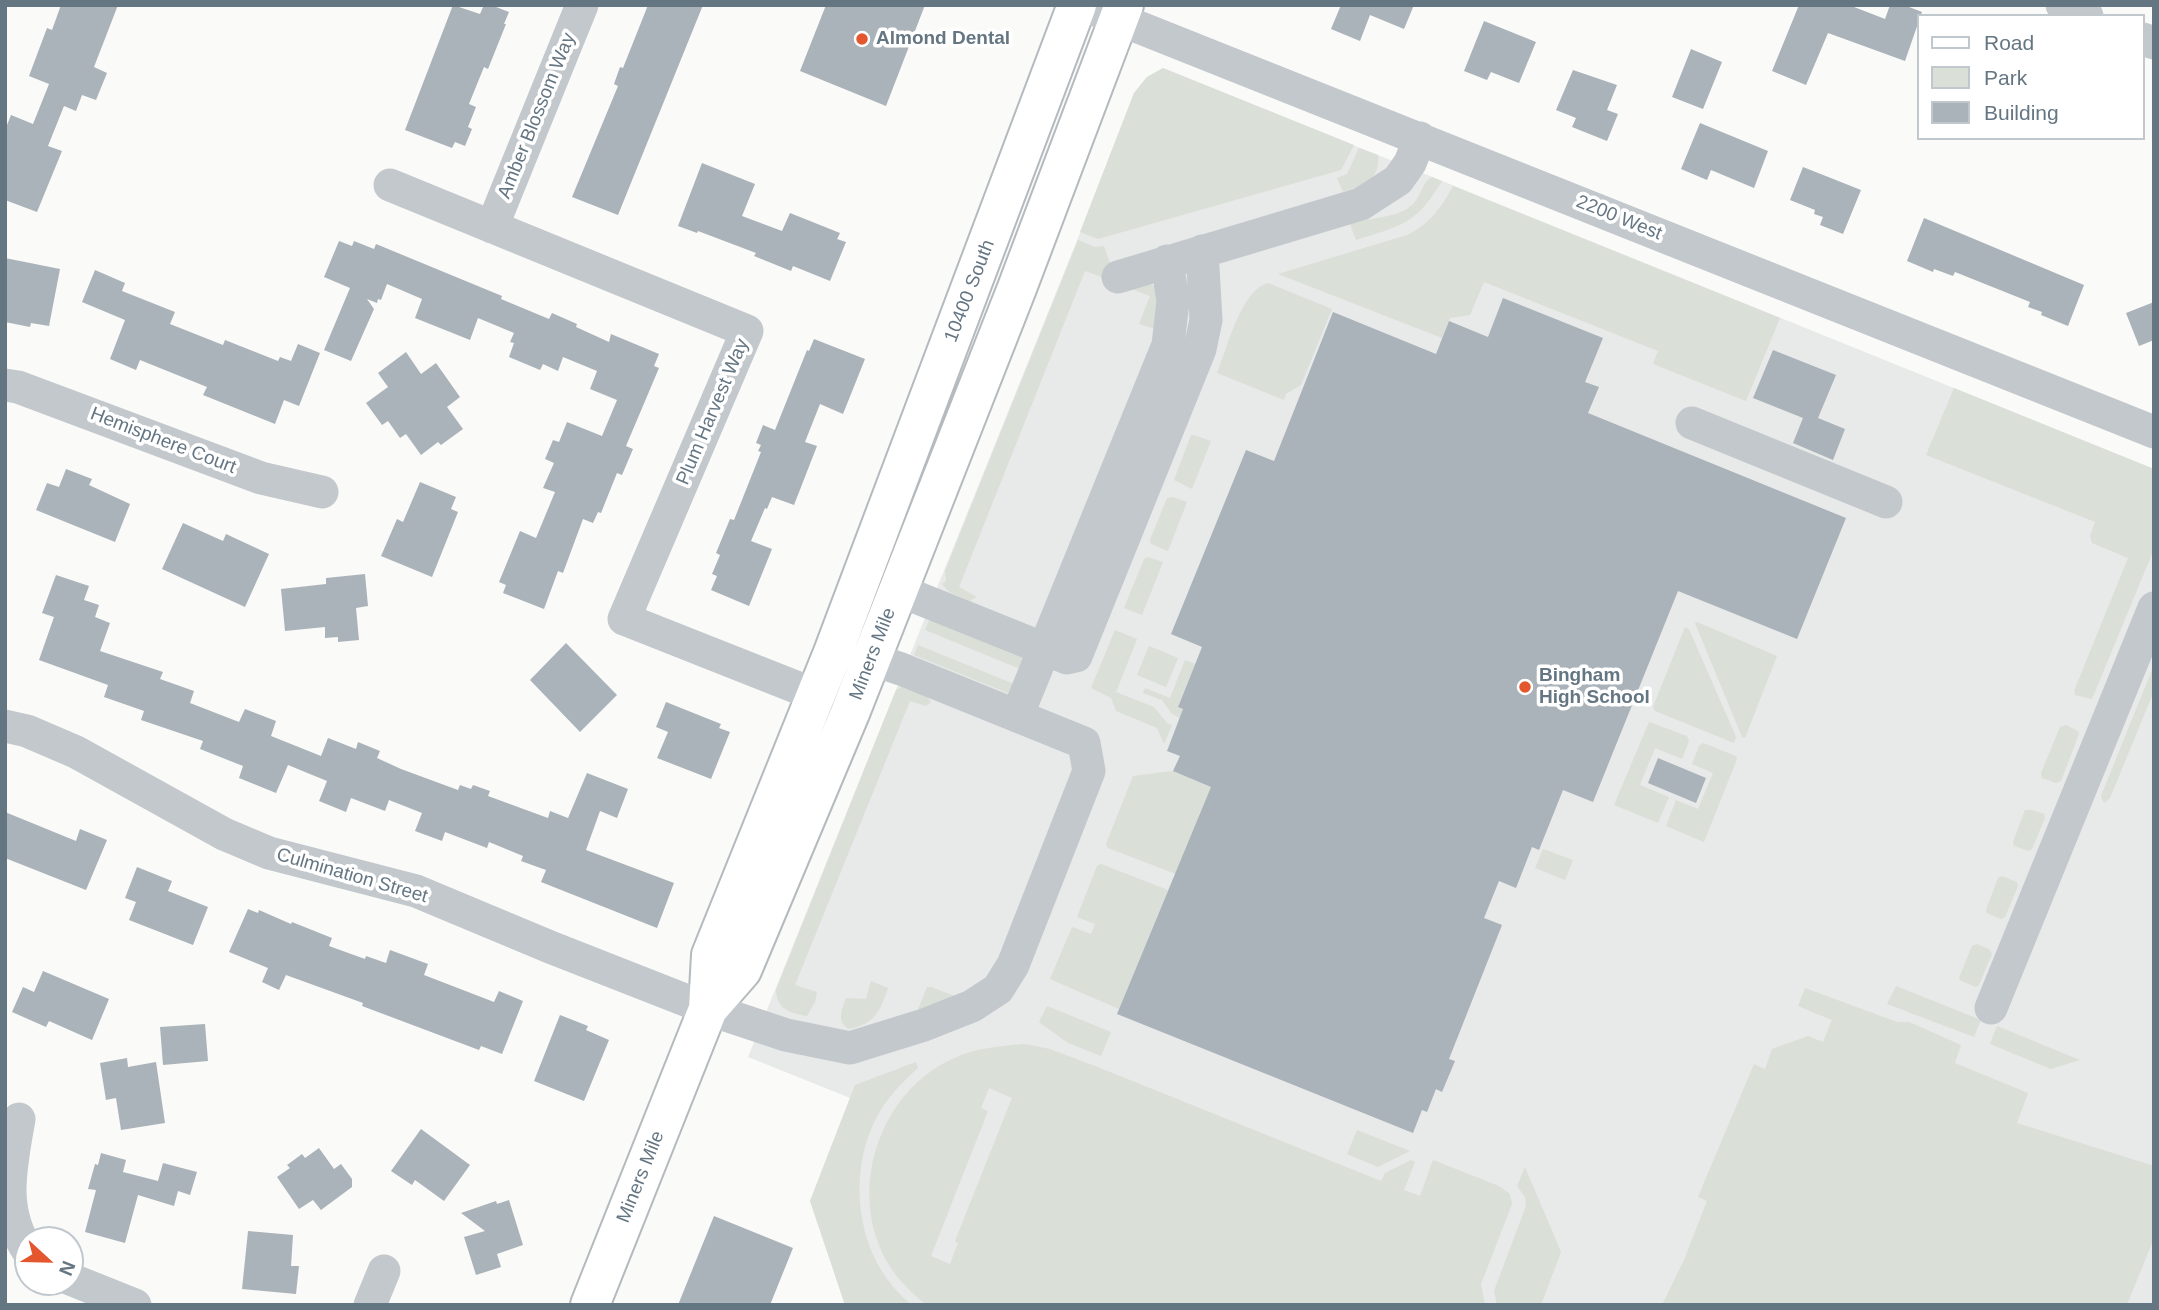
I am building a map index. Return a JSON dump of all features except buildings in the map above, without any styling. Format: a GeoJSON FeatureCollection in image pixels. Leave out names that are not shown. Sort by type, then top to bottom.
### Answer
{"type":"FeatureCollection","features":[{"type":"Feature","properties":{"kind":"main road","name":"10400 South"},"geometry":{"type":"LineString","coordinates":[[862,577],[990,206],[1077,5]]}},
{"type":"Feature","properties":{"kind":"main road","name":"Miners Mile"},"geometry":{"type":"LineString","coordinates":[[590,1305],[708,1010],[742,970],[871,659],[1122,13]]}},
{"type":"Feature","properties":{"kind":"main road","name":"Miners Mile"},"geometry":{"type":"LineString","coordinates":[[708,1010],[711,955],[862,577]]}},
{"type":"Feature","properties":{"kind":"street","name":"Amber Blossom Way"},"geometry":{"type":"LineString","coordinates":[[492,227],[582,5]]}},
{"type":"Feature","properties":{"kind":"street","name":"2200 West"},"geometry":{"type":"LineString","coordinates":[[1083,5],[1122,13],[1420,138],[2154,432]]}},
{"type":"Feature","properties":{"kind":"street"},"geometry":{"type":"LineString","coordinates":[[2062,5],[2082,14]]}},
{"type":"Feature","properties":{"kind":"street"},"geometry":{"type":"LineString","coordinates":[[1118,277],[1361,204],[1398,180],[1420,138]]}},
{"type":"Feature","properties":{"kind":"street","name":"Plum Harvest Way"},"geometry":{"type":"LineString","coordinates":[[390,186],[747,331],[624,619],[816,695]]}},
{"type":"Feature","properties":{"kind":"street"},"geometry":{"type":"LineString","coordinates":[[898,590],[1071,659],[1079,652],[1200,349],[1206,320],[1202,251]]}},
{"type":"Feature","properties":{"kind":"street"},"geometry":{"type":"LineString","coordinates":[[871,659],[901,668],[1017,716],[1168,345],[1173,302],[1167,261]]}},
{"type":"Feature","properties":{"kind":"street","name":"Hemisphere Court"},"geometry":{"type":"LineString","coordinates":[[5,385],[18,387],[261,478],[322,492]]}},
{"type":"Feature","properties":{"kind":"street"},"geometry":{"type":"LineString","coordinates":[[1692,423],[1885,502]]}},
{"type":"Feature","properties":{"kind":"street"},"geometry":{"type":"LineString","coordinates":[[1991,1008],[2154,608]]}},
{"type":"Feature","properties":{"kind":"street","name":"Culmination Street"},"geometry":{"type":"LineString","coordinates":[[5,726],[27,731],[76,752],[223,834],[258,848],[327,869],[416,891],[708,1010],[786,1035],[850,1048],[924,1025],[972,1006],[998,989],[1013,965],[1088,771],[1084,743],[1017,716]]}},
{"type":"Feature","properties":{"kind":"street"},"geometry":{"type":"LineString","coordinates":[[14,1227],[10,1217],[8,1194],[19,1119]]}},
{"type":"Feature","properties":{"kind":"street"},"geometry":{"type":"LineString","coordinates":[[370,1305],[384,1271]]}},
{"type":"Feature","properties":{"kind":"street"},"geometry":{"type":"LineString","coordinates":[[84,1285],[135,1305]]}},
{"type":"Feature","properties":{"kind":"shaded area","name":"Bingham High School"},"geometry":{"type":"Polygon","coordinates":[[[1163,68],[2154,469],[2154,1305],[845,1305],[810,1201],[850,1098],[748,1057],[1134,93],[1147,77],[1163,68]]]}},
{"type":"Feature","properties":{"kind":"green space"},"geometry":{"type":"Polygon","coordinates":[[[1163,68],[1354,145],[1341,170],[1098,239],[1080,232],[1134,93],[1147,77],[1163,68]]]}},
{"type":"Feature","properties":{"kind":"green space"},"geometry":{"type":"Polygon","coordinates":[[[1359,148],[1378,155],[1376,170],[1369,181],[1343,192],[1337,178],[1347,174],[1359,148]]]}},
{"type":"Feature","properties":{"kind":"green space"},"geometry":{"type":"Polygon","coordinates":[[[1432,177],[1442,181],[1415,215],[1397,226],[1356,240],[1350,224],[1407,209],[1416,201],[1432,177]]]}},
{"type":"Feature","properties":{"kind":"green space"},"geometry":{"type":"Polygon","coordinates":[[[1453,186],[1780,318],[1746,401],[1653,364],[1658,351],[1484,282],[1470,315],[1450,318],[1442,338],[1278,274],[1407,235],[1434,215],[1453,186]]]}},
{"type":"Feature","properties":{"kind":"green space"},"geometry":{"type":"Polygon","coordinates":[[[1078,240],[1095,247],[1104,246],[1110,263],[1102,277],[1085,271],[959,587],[977,597],[969,601],[949,592],[942,584],[946,581],[945,571],[1078,240]]]}},
{"type":"Feature","properties":{"kind":"green space"},"geometry":{"type":"Polygon","coordinates":[[[1149,282],[1158,289],[1155,329],[1139,324],[1150,296],[1132,289],[1149,282]]]}},
{"type":"Feature","properties":{"kind":"green space"},"geometry":{"type":"Polygon","coordinates":[[[1268,283],[1332,309],[1301,385],[1286,394],[1284,400],[1217,373],[1243,308],[1258,288],[1268,283]]]}},
{"type":"Feature","properties":{"kind":"green space"},"geometry":{"type":"Polygon","coordinates":[[[1954,388],[2154,469],[2154,549],[2092,699],[2075,695],[2074,691],[2128,558],[2092,543],[2090,536],[2095,522],[1926,455],[1954,388]]]}},
{"type":"Feature","properties":{"kind":"green space"},"geometry":{"type":"Polygon","coordinates":[[[1191,435],[1211,441],[1192,489],[1174,480],[1191,435]]]}},
{"type":"Feature","properties":{"kind":"green space"},"geometry":{"type":"Polygon","coordinates":[[[1173,497],[1187,502],[1168,551],[1151,544],[1150,540],[1167,498],[1173,497]]]}},
{"type":"Feature","properties":{"kind":"green space"},"geometry":{"type":"Polygon","coordinates":[[[1148,557],[1163,562],[1142,615],[1124,608],[1144,559],[1148,557]]]}},
{"type":"Feature","properties":{"kind":"green space"},"geometry":{"type":"Polygon","coordinates":[[[929,620],[1025,659],[1020,669],[925,630],[929,620]]]}},
{"type":"Feature","properties":{"kind":"green space"},"geometry":{"type":"Polygon","coordinates":[[[1695,623],[1777,656],[1745,738],[1742,737],[1695,623]]]}},
{"type":"Feature","properties":{"kind":"green space"},"geometry":{"type":"Polygon","coordinates":[[[1685,627],[1689,629],[1736,737],[1734,743],[1655,711],[1653,707],[1685,627]]]}},
{"type":"Feature","properties":{"kind":"green space"},"geometry":{"type":"Polygon","coordinates":[[[1115,630],[1137,639],[1116,692],[1154,707],[1167,723],[1172,725],[1164,744],[1157,728],[1116,711],[1111,698],[1091,688],[1115,630]]]}},
{"type":"Feature","properties":{"kind":"green space"},"geometry":{"type":"Polygon","coordinates":[[[918,645],[1014,684],[1010,694],[914,655],[918,645]]]}},
{"type":"Feature","properties":{"kind":"green space"},"geometry":{"type":"Polygon","coordinates":[[[1149,646],[1178,658],[1166,687],[1137,675],[1149,646]]]}},
{"type":"Feature","properties":{"kind":"green space"},"geometry":{"type":"Polygon","coordinates":[[[1185,660],[1195,664],[1178,706],[1183,709],[1180,718],[1172,714],[1162,700],[1143,693],[1145,688],[1170,698],[1185,660]]]}},
{"type":"Feature","properties":{"kind":"green space"},"geometry":{"type":"Polygon","coordinates":[[[2154,665],[2154,691],[2110,798],[2104,803],[2101,796],[2154,665]]]}},
{"type":"Feature","properties":{"kind":"green space"},"geometry":{"type":"Polygon","coordinates":[[[901,687],[928,697],[931,702],[926,706],[910,701],[795,985],[817,992],[815,1002],[807,1016],[795,1013],[782,1006],[776,990],[896,690],[901,687]]]}},
{"type":"Feature","properties":{"kind":"green space"},"geometry":{"type":"Polygon","coordinates":[[[1649,722],[1687,736],[1689,741],[1682,759],[1655,748],[1640,785],[1669,797],[1658,823],[1614,805],[1649,722]]]}},
{"type":"Feature","properties":{"kind":"green space"},"geometry":{"type":"Polygon","coordinates":[[[2066,725],[2079,734],[2061,781],[2056,783],[2042,778],[2041,773],[2060,727],[2066,725]]]}},
{"type":"Feature","properties":{"kind":"green space"},"geometry":{"type":"Polygon","coordinates":[[[1703,743],[1736,756],[1737,759],[1704,842],[1666,826],[1676,800],[1698,809],[1713,773],[1692,764],[1699,746],[1703,743]]]}},
{"type":"Feature","properties":{"kind":"green space"},"geometry":{"type":"Polygon","coordinates":[[[1173,771],[1211,787],[1176,874],[1108,848],[1106,844],[1133,776],[1173,771]]]}},
{"type":"Feature","properties":{"kind":"green space"},"geometry":{"type":"Polygon","coordinates":[[[2025,810],[2044,814],[2045,818],[2029,851],[2014,846],[2013,842],[2025,810]]]}},
{"type":"Feature","properties":{"kind":"green space"},"geometry":{"type":"Polygon","coordinates":[[[1543,849],[1573,860],[1565,880],[1535,868],[1543,849]]]}},
{"type":"Feature","properties":{"kind":"green space"},"geometry":{"type":"Polygon","coordinates":[[[1101,864],[1168,890],[1119,1009],[1050,979],[1072,927],[1091,934],[1095,924],[1077,917],[1097,866],[1101,864]]]}},
{"type":"Feature","properties":{"kind":"green space"},"geometry":{"type":"Polygon","coordinates":[[[2002,876],[2017,882],[2018,886],[2005,917],[2001,919],[1986,910],[1998,878],[2002,876]]]}},
{"type":"Feature","properties":{"kind":"green space"},"geometry":{"type":"Polygon","coordinates":[[[1977,944],[1989,949],[1992,954],[1976,987],[1959,978],[1972,946],[1977,944]]]}},
{"type":"Feature","properties":{"kind":"green space"},"geometry":{"type":"Polygon","coordinates":[[[871,981],[888,988],[882,1003],[871,1020],[849,1029],[841,1019],[846,998],[866,999],[871,981]]]}},
{"type":"Feature","properties":{"kind":"green space"},"geometry":{"type":"Polygon","coordinates":[[[1896,986],[1981,1020],[1974,1037],[1887,1004],[1896,986]]]}},
{"type":"Feature","properties":{"kind":"green space"},"geometry":{"type":"Polygon","coordinates":[[[927,987],[955,996],[920,1011],[918,1009],[927,987]]]}},
{"type":"Feature","properties":{"kind":"green space"},"geometry":{"type":"Polygon","coordinates":[[[1805,988],[1897,1022],[1909,1022],[1961,1045],[1955,1063],[2028,1093],[2017,1123],[2154,1166],[2154,1238],[2127,1305],[1662,1305],[1684,1260],[1707,1201],[1698,1197],[1754,1064],[1765,1069],[1772,1049],[1808,1036],[1823,1042],[1832,1020],[1798,1006],[1805,988]]]}},
{"type":"Feature","properties":{"kind":"green space"},"geometry":{"type":"Polygon","coordinates":[[[1047,1006],[1111,1032],[1101,1056],[1068,1043],[1039,1022],[1047,1006]]]}},
{"type":"Feature","properties":{"kind":"green space"},"geometry":{"type":"Polygon","coordinates":[[[1997,1026],[2080,1060],[2051,1069],[1990,1044],[1997,1026]]]}},
{"type":"Feature","properties":{"kind":"green space"},"geometry":{"type":"Polygon","coordinates":[[[1025,1044],[1050,1049],[1100,1068],[1381,1181],[1385,1173],[1411,1160],[1415,1162],[1404,1190],[1420,1196],[1433,1160],[1499,1186],[1510,1194],[1512,1204],[1481,1284],[1485,1305],[927,1305],[898,1277],[878,1242],[871,1216],[870,1189],[873,1162],[880,1137],[909,1091],[929,1073],[969,1052],[1025,1044]],[[989,1088],[981,1108],[988,1111],[931,1256],[950,1264],[958,1243],[955,1241],[1012,1098],[989,1088]]]}},
{"type":"Feature","properties":{"kind":"green space"},"geometry":{"type":"Polygon","coordinates":[[[916,1062],[918,1068],[886,1102],[870,1132],[862,1158],[860,1185],[861,1212],[867,1239],[877,1264],[892,1286],[912,1305],[845,1305],[810,1201],[855,1085],[916,1062]]]}},
{"type":"Feature","properties":{"kind":"green space"},"geometry":{"type":"Polygon","coordinates":[[[1357,1130],[1410,1151],[1378,1167],[1347,1154],[1357,1130]]]}},
{"type":"Feature","properties":{"kind":"green space"},"geometry":{"type":"Polygon","coordinates":[[[1525,1167],[1561,1252],[1541,1305],[1497,1305],[1494,1291],[1526,1206],[1525,1197],[1517,1186],[1525,1167]]]}},
{"type":"Feature","properties":{"kind":"place","name":"Almond Dental"},"geometry":{"type":"Point","coordinates":[862,39]}},
{"type":"Feature","properties":{"kind":"place","name":"Bingham High School"},"geometry":{"type":"Point","coordinates":[1525,687]}}]}
